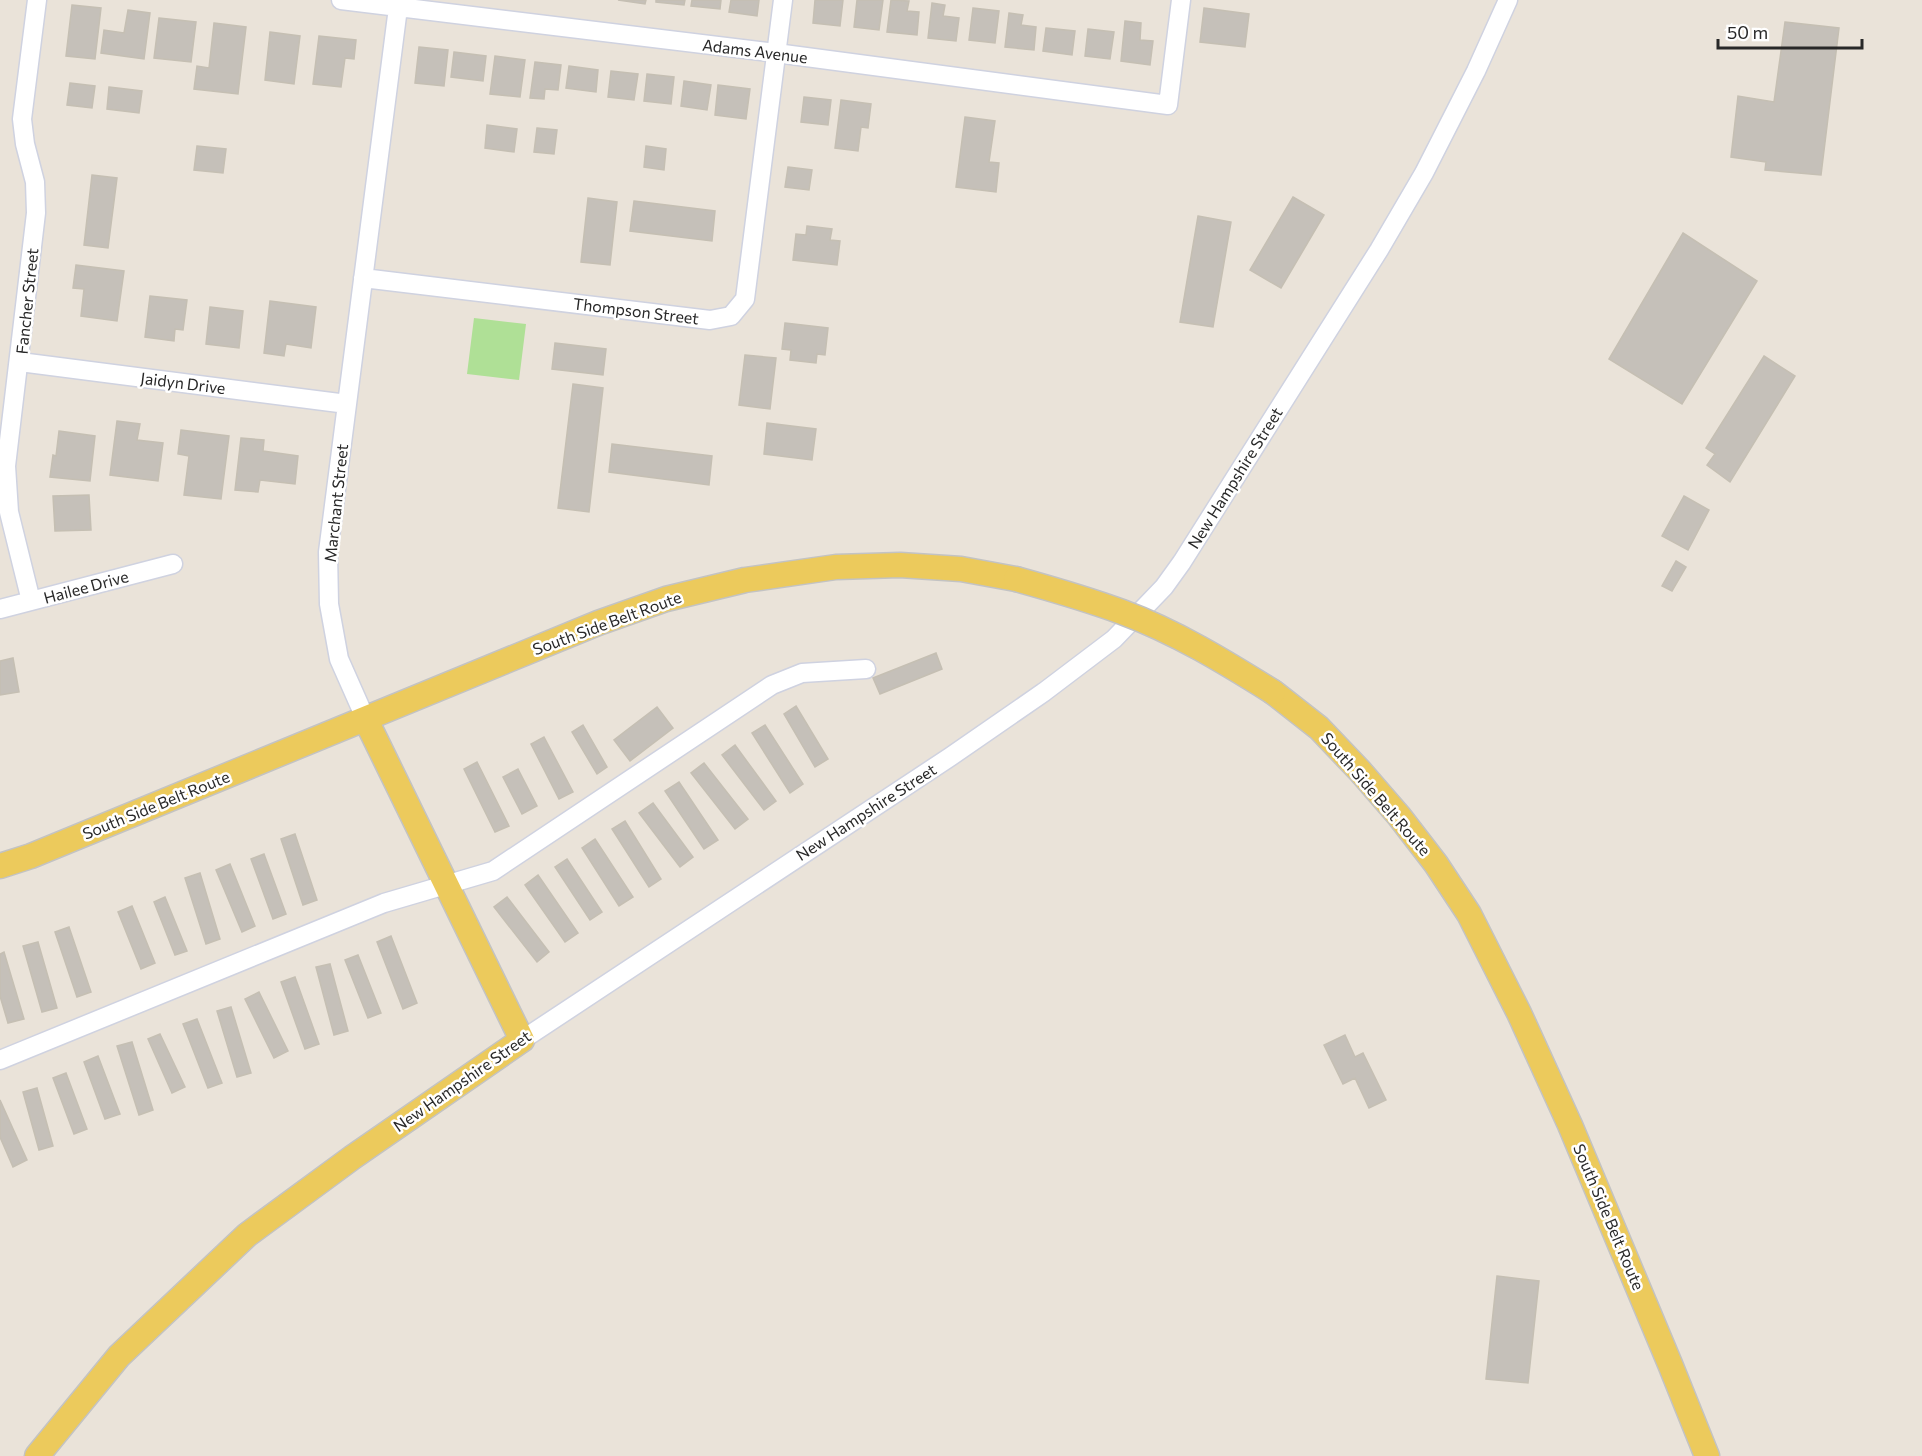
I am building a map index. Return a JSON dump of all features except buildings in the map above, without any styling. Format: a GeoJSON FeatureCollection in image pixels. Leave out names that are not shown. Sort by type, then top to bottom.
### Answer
{"type":"FeatureCollection","features":[{"type":"Feature","properties":{"kind":"main road","name":"South Side Belt Route"},"geometry":{"type":"LineString","coordinates":[[0,866],[31,856],[366,720],[598,623],[666,599],[745,580],[836,567],[900,565],[961,569],[1016,579],[1124,612],[1175,635],[1225,662],[1273,692],[1319,728],[1399,816],[1428,854],[1469,914],[1519,1013],[1570,1125],[1707,1456]]}},
{"type":"Feature","properties":{"kind":"main road","name":"Marchant Street"},"geometry":{"type":"LineString","coordinates":[[366,720],[522,1040]]}},
{"type":"Feature","properties":{"kind":"main road","name":"New Hampshire Street"},"geometry":{"type":"LineString","coordinates":[[37,1456],[119,1356],[247,1235],[353,1157],[522,1040]]}},
{"type":"Feature","properties":{"kind":"street","name":"Fancher Street"},"geometry":{"type":"LineString","coordinates":[[31,601],[9,512],[6,466],[36,213],[35,182],[25,144],[22,119],[37,0]]}},
{"type":"Feature","properties":{"kind":"street","name":"Adams Avenue"},"geometry":{"type":"LineString","coordinates":[[341,0],[398,4],[1168,105],[1181,0]]}},
{"type":"Feature","properties":{"kind":"street","name":"Thompson Street"},"geometry":{"type":"LineString","coordinates":[[363,278],[710,320],[731,316],[746,299],[783,0]]}},
{"type":"Feature","properties":{"kind":"street","name":"New Hampshire Street"},"geometry":{"type":"LineString","coordinates":[[522,1040],[940,764],[1044,692],[1114,639],[1157,594],[1182,562],[1379,250],[1440,143],[1476,72],[1508,0]]}},
{"type":"Feature","properties":{"kind":"street","name":"Marchant Street"},"geometry":{"type":"LineString","coordinates":[[366,720],[339,659],[329,604],[328,552],[398,4]]}},
{"type":"Feature","properties":{"kind":"street","name":"Jaidyn Drive"},"geometry":{"type":"LineString","coordinates":[[20,362],[347,404]]}},
{"type":"Feature","properties":{"kind":"street","name":"Hailee Drive"},"geometry":{"type":"LineString","coordinates":[[0,609],[173,564]]}},
{"type":"Feature","properties":{"kind":"street"},"geometry":{"type":"LineString","coordinates":[[0,1060],[384,903],[493,871],[772,685],[802,673],[866,669]]}},
{"type":"Feature","properties":{"kind":"green space"},"geometry":{"type":"Polygon","coordinates":[[[474,318],[526,324],[519,380],[467,374],[474,318]]]}}]}
